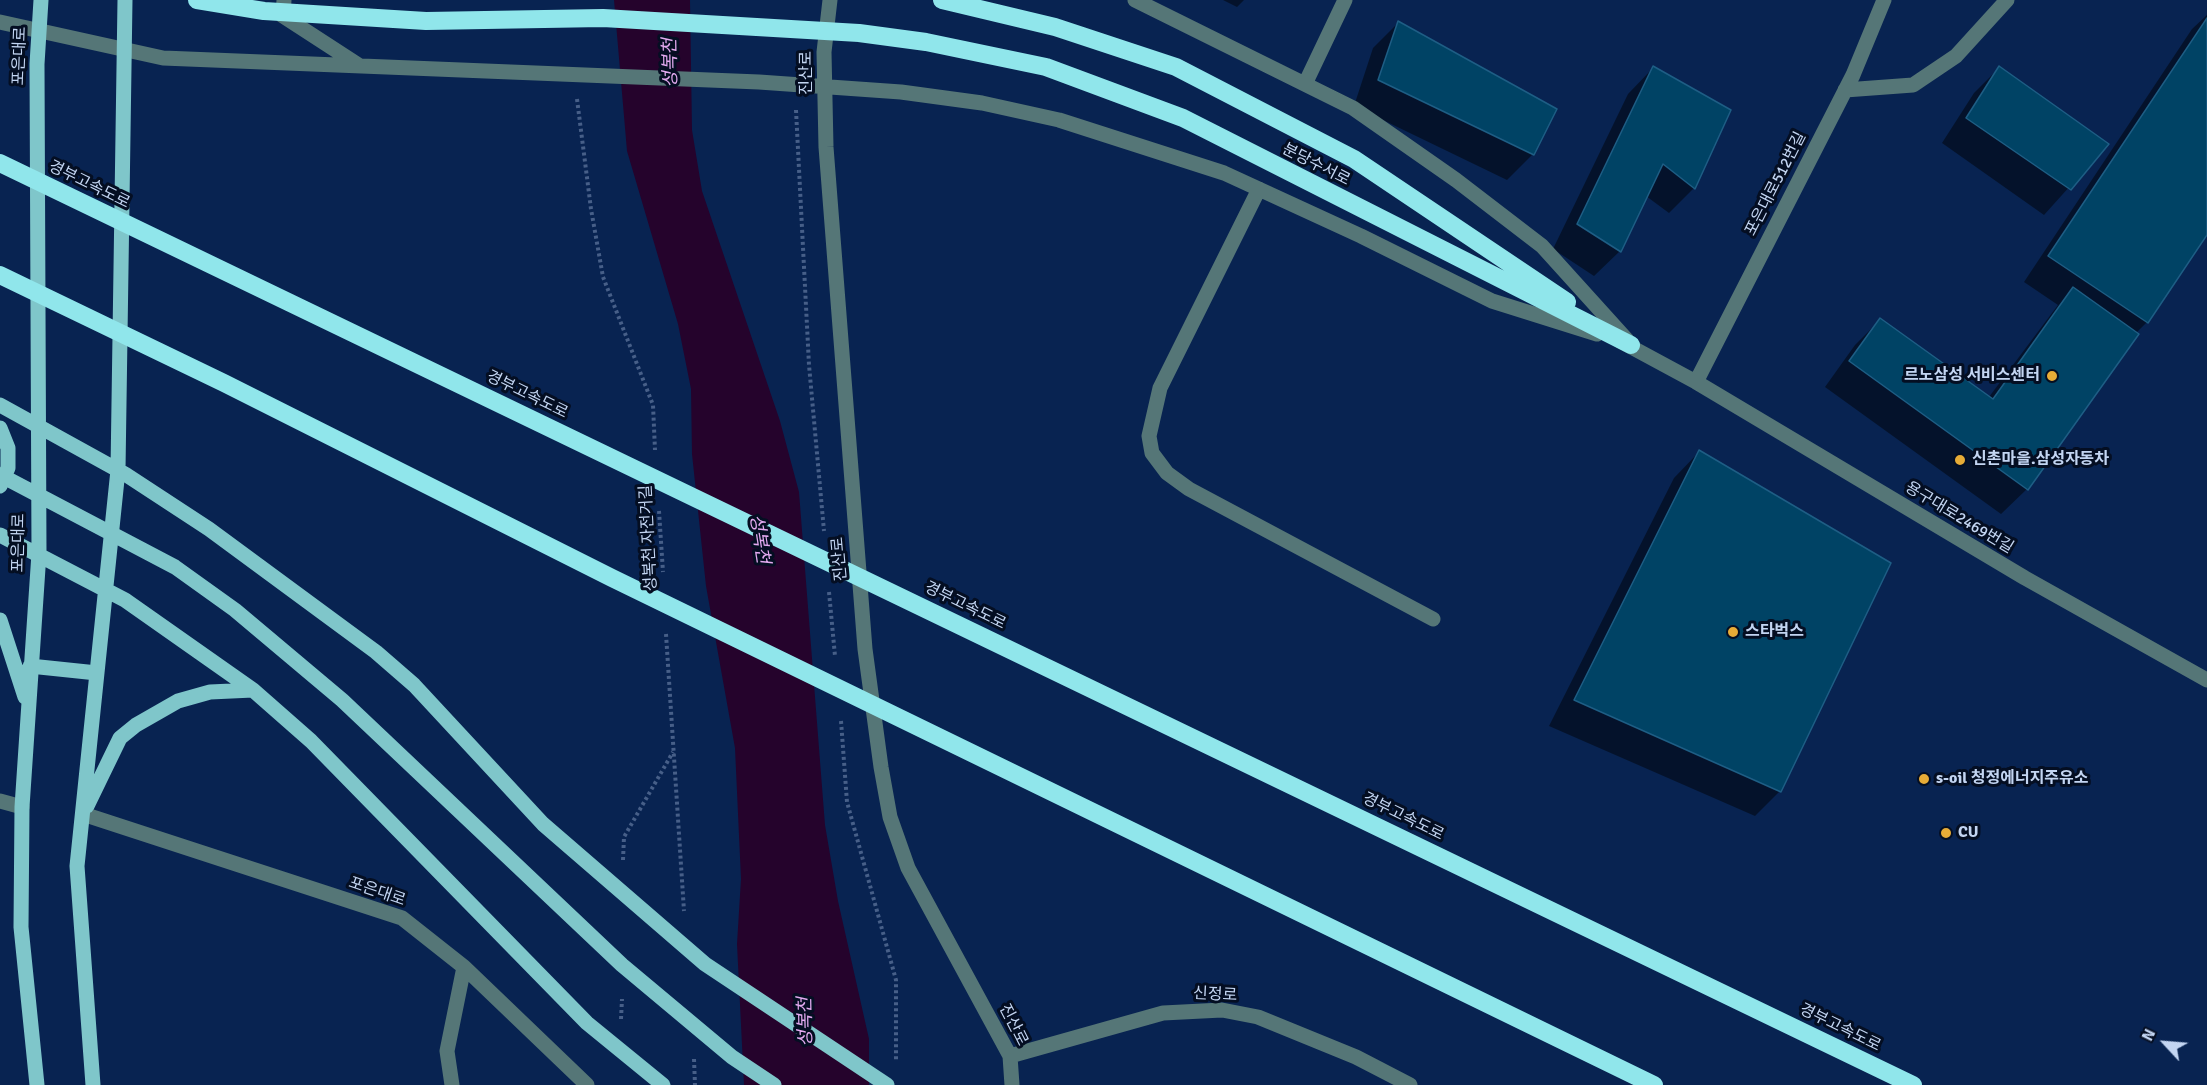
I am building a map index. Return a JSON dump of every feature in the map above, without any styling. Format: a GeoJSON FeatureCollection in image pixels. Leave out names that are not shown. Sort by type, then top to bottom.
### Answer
{"type":"FeatureCollection","features":[{"type":"Feature","properties":{"kind":"highway","name":"분당수서로"},"geometry":{"type":"LineString","coordinates":[[197,0],[264,11],[426,21],[603,18],[859,33],[926,42],[1046,67],[1184,118],[1631,345]]}},
{"type":"Feature","properties":{"kind":"highway","name":"분당수서로"},"geometry":{"type":"LineString","coordinates":[[942,0],[1055,27],[1176,67],[1354,159],[1631,345]]}},
{"type":"Feature","properties":{"kind":"highway","name":"경부고속도로"},"geometry":{"type":"LineString","coordinates":[[0,163],[1913,1085]]}},
{"type":"Feature","properties":{"kind":"highway"},"geometry":{"type":"LineString","coordinates":[[0,275],[224,383],[612,578],[1654,1085]]}},
{"type":"Feature","properties":{"kind":"main road","name":"포은대로"},"geometry":{"type":"LineString","coordinates":[[37,1085],[21,927],[22,807],[27,703],[39,553],[37,64],[41,0]]}},
{"type":"Feature","properties":{"kind":"main road"},"geometry":{"type":"LineString","coordinates":[[93,1085],[77,866],[118,471],[125,0]]}},
{"type":"Feature","properties":{"kind":"main road"},"geometry":{"type":"LineString","coordinates":[[0,405],[118,471],[209,530],[376,652],[414,685],[543,824],[697,957],[887,1085]]}},
{"type":"Feature","properties":{"kind":"main road"},"geometry":{"type":"LineString","coordinates":[[0,428],[8,448],[8,468],[0,486]]}},
{"type":"Feature","properties":{"kind":"main road"},"geometry":{"type":"LineString","coordinates":[[0,475],[175,567],[235,610],[342,700],[622,965],[732,1058],[774,1085]]}},
{"type":"Feature","properties":{"kind":"main road"},"geometry":{"type":"LineString","coordinates":[[0,535],[39,553],[125,600],[253,690],[311,741],[587,1023],[663,1085]]}},
{"type":"Feature","properties":{"kind":"main road"},"geometry":{"type":"LineString","coordinates":[[0,620],[27,703]]}},
{"type":"Feature","properties":{"kind":"main road"},"geometry":{"type":"LineString","coordinates":[[30,666],[97,674]]}},
{"type":"Feature","properties":{"kind":"main road"},"geometry":{"type":"LineString","coordinates":[[83,814],[120,738],[136,725],[178,701],[210,692],[253,690]]}},
{"type":"Feature","properties":{"kind":"street"},"geometry":{"type":"LineString","coordinates":[[284,0],[283,16],[362,67]]}},
{"type":"Feature","properties":{"kind":"street","name":"진산로"},"geometry":{"type":"LineString","coordinates":[[830,0],[824,52],[826,147],[865,649],[881,767],[890,817],[908,868],[1010,1056],[1012,1085]]}},
{"type":"Feature","properties":{"kind":"street"},"geometry":{"type":"LineString","coordinates":[[1135,0],[1353,108],[1456,180],[1542,246],[1631,345]]}},
{"type":"Feature","properties":{"kind":"street"},"geometry":{"type":"LineString","coordinates":[[1305,84],[1345,0]]}},
{"type":"Feature","properties":{"kind":"street","name":"포은대로512번길"},"geometry":{"type":"LineString","coordinates":[[1696,382],[1745,290],[1845,90],[1884,0]]}},
{"type":"Feature","properties":{"kind":"street"},"geometry":{"type":"LineString","coordinates":[[1845,90],[1913,85],[1956,56],[2007,0]]}},
{"type":"Feature","properties":{"kind":"street"},"geometry":{"type":"LineString","coordinates":[[0,22],[164,58],[759,82],[901,92],[982,102],[1059,120],[1224,173],[1492,301],[1631,345]]}},
{"type":"Feature","properties":{"kind":"street"},"geometry":{"type":"LineString","coordinates":[[1259,189],[1160,388],[1149,436],[1152,453],[1167,473],[1189,489],[1433,619]]}},
{"type":"Feature","properties":{"kind":"street","name":"용구대로2469번길"},"geometry":{"type":"LineString","coordinates":[[1631,345],[2025,578],[2207,680]]}},
{"type":"Feature","properties":{"kind":"street"},"geometry":{"type":"LineString","coordinates":[[0,801],[22,807]]}},
{"type":"Feature","properties":{"kind":"street","name":"포은대로"},"geometry":{"type":"LineString","coordinates":[[83,814],[402,918],[464,967],[587,1085]]}},
{"type":"Feature","properties":{"kind":"street"},"geometry":{"type":"LineString","coordinates":[[452,1085],[447,1051],[464,967]]}},
{"type":"Feature","properties":{"kind":"street","name":"신정로"},"geometry":{"type":"LineString","coordinates":[[1010,1056],[1163,1013],[1222,1010],[1268,1021],[1356,1058],[1410,1085]]}},
{"type":"Feature","properties":{"kind":"path"},"geometry":{"type":"LineString","coordinates":[[576,92],[589,198],[603,277],[652,405],[655,451]]}},
{"type":"Feature","properties":{"kind":"path","name":"성복천 자전거길"},"geometry":{"type":"LineString","coordinates":[[659,509],[663,579]]}},
{"type":"Feature","properties":{"kind":"path"},"geometry":{"type":"LineString","coordinates":[[666,625],[685,918]]}},
{"type":"Feature","properties":{"kind":"path"},"geometry":{"type":"LineString","coordinates":[[693,1049],[695,1085]]}},
{"type":"Feature","properties":{"kind":"water","name":"성복천"},"geometry":{"type":"Polygon","coordinates":[[[614,0],[690,0],[692,130],[702,191],[780,421],[799,492],[825,825],[838,901],[869,1039],[869,1085],[744,1085],[737,944],[741,879],[735,748],[706,586],[692,454],[691,389],[678,324],[627,151],[614,0]]]}},
{"type":"Feature","properties":{"kind":"building"},"geometry":{"type":"Polygon","coordinates":[[[2207,18],[2207,235],[2148,323],[2048,256],[2207,18]]]}},
{"type":"Feature","properties":{"kind":"building"},"geometry":{"type":"Polygon","coordinates":[[[1398,21],[1557,109],[1534,155],[1378,80],[1398,21]]]}},
{"type":"Feature","properties":{"kind":"building"},"geometry":{"type":"Polygon","coordinates":[[[1653,66],[1731,110],[1695,189],[1663,164],[1621,252],[1577,224],[1653,66]]]}},
{"type":"Feature","properties":{"kind":"building"},"geometry":{"type":"Polygon","coordinates":[[[1999,66],[2109,144],[2071,190],[1966,118],[1999,66]]]}},
{"type":"Feature","properties":{"kind":"building"},"geometry":{"type":"Polygon","coordinates":[[[2073,287],[2139,334],[2028,490],[1849,361],[1880,318],[1993,399],[2073,287]]]}},
{"type":"Feature","properties":{"kind":"building","name":"스타벅스"},"geometry":{"type":"Polygon","coordinates":[[[1699,450],[1891,563],[1781,792],[1574,700],[1699,450]]]}},
{"type":"Feature","properties":{"kind":"place","name":"르노삼성 서비스센터"},"geometry":{"type":"Point","coordinates":[2052,376]}},
{"type":"Feature","properties":{"kind":"place","name":"신촌마을.삼성자동차"},"geometry":{"type":"Point","coordinates":[1960,460]}},
{"type":"Feature","properties":{"kind":"place","name":"스타벅스"},"geometry":{"type":"Point","coordinates":[1733,632]}},
{"type":"Feature","properties":{"kind":"place","name":"s-oil 청정에너지주유소"},"geometry":{"type":"Point","coordinates":[1924,779]}},
{"type":"Feature","properties":{"kind":"place","name":"CU"},"geometry":{"type":"Point","coordinates":[1946,833]}}]}
